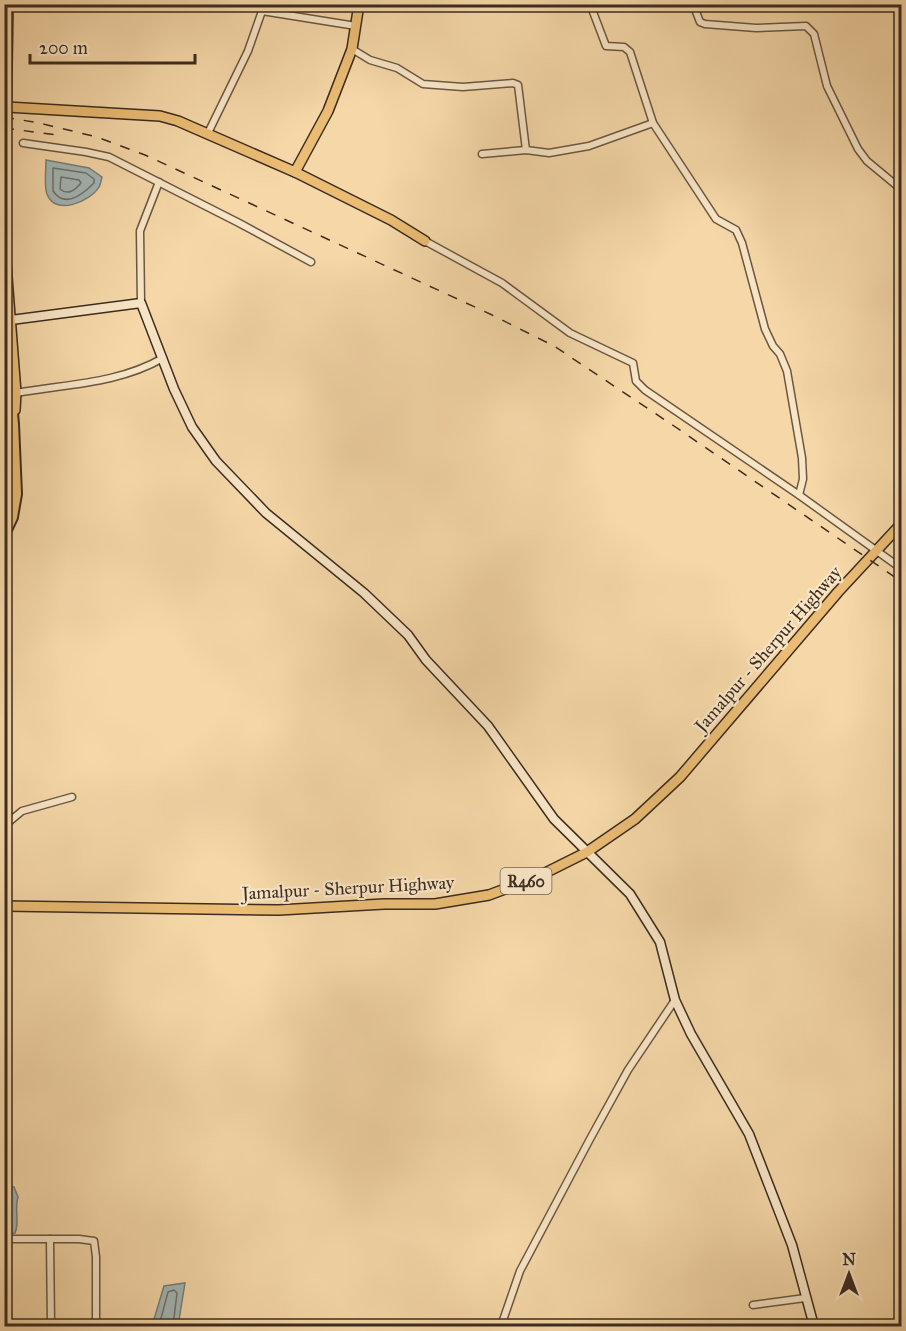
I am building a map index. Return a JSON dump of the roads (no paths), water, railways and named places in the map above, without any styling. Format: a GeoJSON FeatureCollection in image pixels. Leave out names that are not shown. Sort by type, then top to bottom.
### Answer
{"type":"FeatureCollection","features":[{"type":"Feature","properties":{"kind":"highway"},"geometry":{"type":"LineString","coordinates":[[4,534],[12,517],[16,494],[8,323]]}},
{"type":"Feature","properties":{"kind":"main road"},"geometry":{"type":"LineString","coordinates":[[8,4],[5,264],[8,323],[16,393],[13,424]]}},
{"type":"Feature","properties":{"kind":"main road"},"geometry":{"type":"LineString","coordinates":[[295,172],[328,111],[352,49],[359,4]]}},
{"type":"Feature","properties":{"kind":"main road"},"geometry":{"type":"LineString","coordinates":[[7,107],[160,116],[208,133],[295,172],[391,220],[425,241]]}},
{"type":"Feature","properties":{"kind":"main road"},"geometry":{"type":"LineString","coordinates":[[8,323],[141,303],[174,389],[192,427],[216,461],[266,513],[364,593],[408,635],[426,660],[488,726],[554,819],[630,894],[660,942],[675,1000],[750,1134],[792,1245],[814,1326]]}},
{"type":"Feature","properties":{"kind":"main road","name":"Jamalpur - Sherpur Highway"},"geometry":{"type":"LineString","coordinates":[[4,906],[279,910],[435,904],[489,895],[537,877],[587,852],[635,819],[680,777],[875,551],[902,523]]}},
{"type":"Feature","properties":{"kind":"street"},"geometry":{"type":"LineString","coordinates":[[590,4],[606,46],[624,46],[630,52],[653,123],[716,219],[736,230],[742,243],[765,329],[787,371],[802,458],[803,479],[799,495]]}},
{"type":"Feature","properties":{"kind":"street"},"geometry":{"type":"LineString","coordinates":[[693,4],[700,22],[705,24],[756,28],[806,26],[814,34],[827,86],[858,149],[867,161],[902,190]]}},
{"type":"Feature","properties":{"kind":"street"},"geometry":{"type":"LineString","coordinates":[[208,133],[248,51],[262,8],[356,27]]}},
{"type":"Feature","properties":{"kind":"street"},"geometry":{"type":"LineString","coordinates":[[352,49],[370,60],[398,68],[423,84],[463,87],[513,83],[518,85],[526,150]]}},
{"type":"Feature","properties":{"kind":"street"},"geometry":{"type":"LineString","coordinates":[[482,154],[526,150],[549,153],[589,146],[653,123]]}},
{"type":"Feature","properties":{"kind":"street"},"geometry":{"type":"LineString","coordinates":[[23,143],[109,157],[311,262]]}},
{"type":"Feature","properties":{"kind":"street"},"geometry":{"type":"LineString","coordinates":[[141,303],[140,231],[159,182]]}},
{"type":"Feature","properties":{"kind":"street"},"geometry":{"type":"LineString","coordinates":[[425,241],[502,283],[570,333],[633,363],[636,381],[645,390],[799,495],[902,569]]}},
{"type":"Feature","properties":{"kind":"street"},"geometry":{"type":"LineString","coordinates":[[16,393],[98,382],[148,366],[163,358]]}},
{"type":"Feature","properties":{"kind":"street"},"geometry":{"type":"LineString","coordinates":[[4,826],[22,811],[72,797]]}},
{"type":"Feature","properties":{"kind":"street"},"geometry":{"type":"LineString","coordinates":[[501,1326],[520,1271],[590,1139],[628,1070],[675,1000]]}},
{"type":"Feature","properties":{"kind":"street"},"geometry":{"type":"LineString","coordinates":[[4,1239],[94,1241],[96,1326]]}},
{"type":"Feature","properties":{"kind":"street"},"geometry":{"type":"LineString","coordinates":[[50,1239],[51,1326]]}},
{"type":"Feature","properties":{"kind":"street"},"geometry":{"type":"LineString","coordinates":[[753,1305],[805,1298]]}},
{"type":"Feature","properties":{"kind":"water"},"geometry":{"type":"Polygon","coordinates":[[[46,160],[89,168],[102,177],[100,186],[89,197],[81,201],[65,206],[57,205],[51,201],[46,191],[46,160]]]}},
{"type":"Feature","properties":{"kind":"water"},"geometry":{"type":"Polygon","coordinates":[[[5,1186],[14,1187],[18,1197],[15,1233],[5,1235],[5,1186]]]}},
{"type":"Feature","properties":{"kind":"water"},"geometry":{"type":"Polygon","coordinates":[[[185,1283],[178,1326],[152,1326],[164,1286],[185,1283]]]}},
{"type":"Feature","properties":{"kind":"railway"},"geometry":{"type":"LineString","coordinates":[[4,117],[97,137],[145,155],[490,314],[554,346],[902,582]]}},
{"type":"Feature","properties":{"kind":"railway"},"geometry":{"type":"LineString","coordinates":[[4,128],[57,135]]}}]}
